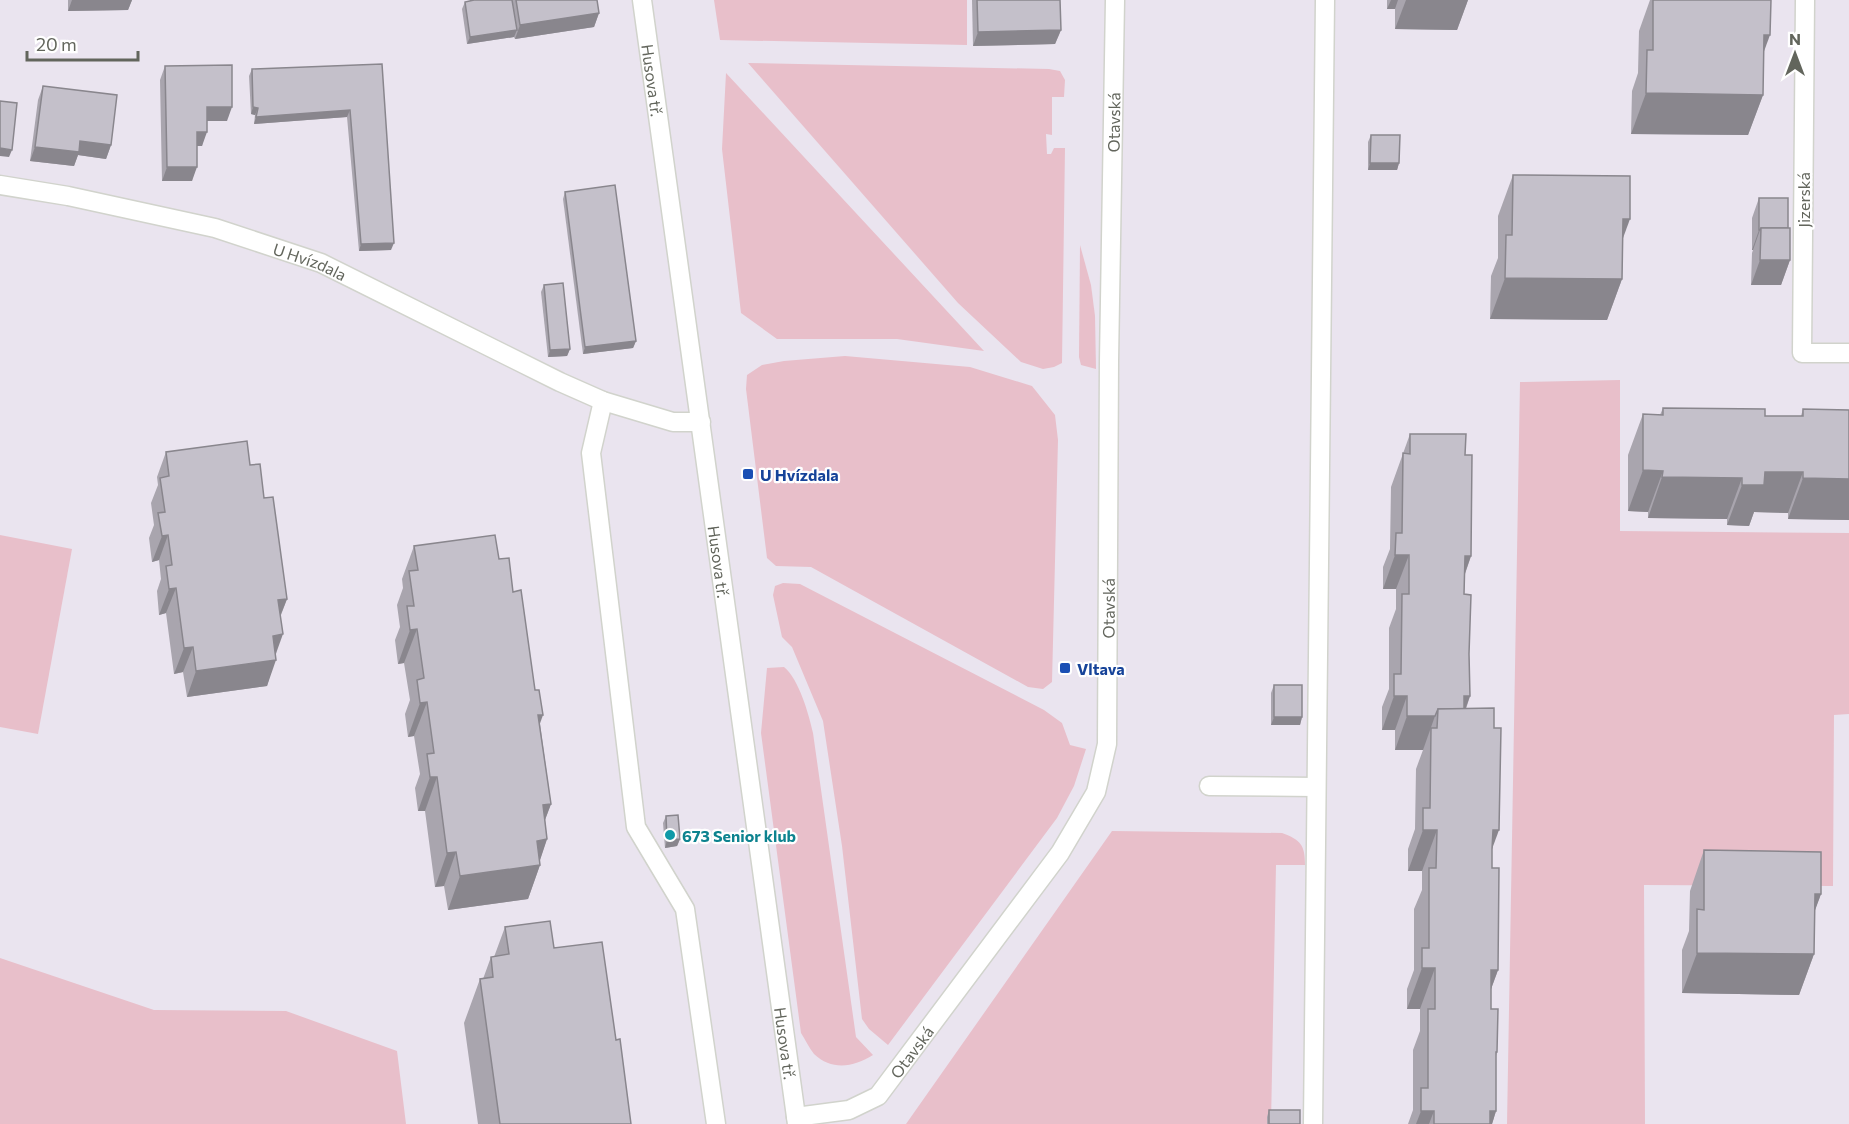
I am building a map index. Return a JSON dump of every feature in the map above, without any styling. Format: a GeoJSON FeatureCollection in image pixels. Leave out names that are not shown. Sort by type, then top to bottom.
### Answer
{"type":"FeatureCollection","features":[{"type":"Feature","properties":{"kind":"street","name":"Husova tř."},"geometry":{"type":"LineString","coordinates":[[642,0],[797,1120]]}},
{"type":"Feature","properties":{"kind":"street","name":"Otavská"},"geometry":{"type":"LineString","coordinates":[[797,1120],[849,1110],[878,1096],[1059,853],[1096,792],[1107,744],[1109,361],[1115,0]]}},
{"type":"Feature","properties":{"kind":"street"},"geometry":{"type":"LineString","coordinates":[[1313,1124],[1325,0]]}},
{"type":"Feature","properties":{"kind":"street","name":"Jizerská"},"geometry":{"type":"LineString","coordinates":[[1805,0],[1802,353],[1849,353]]}},
{"type":"Feature","properties":{"kind":"street","name":"U Hvízdala"},"geometry":{"type":"LineString","coordinates":[[0,185],[68,196],[215,228],[321,263],[560,382],[603,401],[673,422],[700,422]]}},
{"type":"Feature","properties":{"kind":"street"},"geometry":{"type":"LineString","coordinates":[[603,401],[591,453],[636,827],[685,909],[716,1124]]}},
{"type":"Feature","properties":{"kind":"street"},"geometry":{"type":"LineString","coordinates":[[1209,786],[1316,787]]}},
{"type":"Feature","properties":{"kind":"shaded area"},"geometry":{"type":"Polygon","coordinates":[[[714,0],[967,0],[967,45],[720,40],[714,0]]]}},
{"type":"Feature","properties":{"kind":"shaded area"},"geometry":{"type":"Polygon","coordinates":[[[748,63],[1060,71],[1065,80],[1064,97],[1052,97],[1052,135],[1046,134],[1047,154],[1051,154],[1054,148],[1065,148],[1062,363],[1043,369],[1021,362],[958,303],[748,63]]]}},
{"type":"Feature","properties":{"kind":"shaded area"},"geometry":{"type":"Polygon","coordinates":[[[726,73],[984,351],[897,339],[777,339],[741,313],[722,149],[726,73]]]}},
{"type":"Feature","properties":{"kind":"shaded area"},"geometry":{"type":"Polygon","coordinates":[[[1080,245],[1091,285],[1095,316],[1096,369],[1081,365],[1079,357],[1080,245]]]}},
{"type":"Feature","properties":{"kind":"shaded area"},"geometry":{"type":"Polygon","coordinates":[[[845,356],[970,367],[1032,386],[1055,415],[1058,440],[1052,682],[1043,689],[1028,687],[811,567],[776,566],[767,558],[746,389],[747,375],[762,365],[845,356]]]}},
{"type":"Feature","properties":{"kind":"shaded area"},"geometry":{"type":"Polygon","coordinates":[[[1620,380],[1620,531],[1849,533],[1849,714],[1834,715],[1833,886],[1644,885],[1645,1124],[1507,1124],[1520,382],[1620,380]]]}},
{"type":"Feature","properties":{"kind":"shaded area"},"geometry":{"type":"Polygon","coordinates":[[[0,535],[72,549],[38,734],[0,727],[0,535]]]}},
{"type":"Feature","properties":{"kind":"shaded area"},"geometry":{"type":"Polygon","coordinates":[[[783,583],[800,584],[1044,710],[1062,723],[1070,745],[1086,749],[1074,786],[1057,818],[888,1045],[869,1029],[862,1019],[842,846],[823,721],[792,647],[782,637],[773,595],[775,586],[783,583]]]}},
{"type":"Feature","properties":{"kind":"shaded area"},"geometry":{"type":"Polygon","coordinates":[[[784,667],[799,688],[813,733],[856,1037],[873,1055],[851,1064],[836,1065],[821,1059],[812,1052],[801,1033],[761,733],[767,668],[784,667]]]}},
{"type":"Feature","properties":{"kind":"shaded area"},"geometry":{"type":"Polygon","coordinates":[[[1112,831],[1282,833],[1301,844],[1305,865],[1276,865],[1271,1124],[906,1124],[1112,831]]]}},
{"type":"Feature","properties":{"kind":"shaded area"},"geometry":{"type":"Polygon","coordinates":[[[0,958],[154,1010],[286,1011],[397,1051],[406,1124],[0,1124],[0,958]]]}},
{"type":"Feature","properties":{"kind":"building"},"geometry":{"type":"Polygon","coordinates":[[[512,0],[517,30],[470,37],[465,2],[512,0]]]}},
{"type":"Feature","properties":{"kind":"building"},"geometry":{"type":"Polygon","coordinates":[[[516,0],[597,0],[599,13],[520,25],[516,0]]]}},
{"type":"Feature","properties":{"kind":"building"},"geometry":{"type":"Polygon","coordinates":[[[977,0],[1060,0],[1061,30],[978,32],[977,0]]]}},
{"type":"Feature","properties":{"kind":"building"},"geometry":{"type":"Polygon","coordinates":[[[1653,0],[1771,0],[1770,35],[1764,35],[1763,95],[1646,93],[1647,50],[1653,50],[1653,0]]]}},
{"type":"Feature","properties":{"kind":"building"},"geometry":{"type":"Polygon","coordinates":[[[382,64],[394,243],[361,244],[350,110],[256,117],[258,108],[253,107],[252,69],[382,64]]]}},
{"type":"Feature","properties":{"kind":"building"},"geometry":{"type":"Polygon","coordinates":[[[232,65],[232,107],[207,107],[207,132],[197,132],[197,167],[167,167],[165,66],[232,65]]]}},
{"type":"Feature","properties":{"kind":"building"},"geometry":{"type":"Polygon","coordinates":[[[43,86],[117,95],[111,145],[80,141],[79,152],[35,147],[43,86]]]}},
{"type":"Feature","properties":{"kind":"building"},"geometry":{"type":"Polygon","coordinates":[[[0,101],[17,103],[12,150],[0,148],[0,101]]]}},
{"type":"Feature","properties":{"kind":"building"},"geometry":{"type":"Polygon","coordinates":[[[1371,135],[1400,135],[1399,163],[1370,163],[1371,135]]]}},
{"type":"Feature","properties":{"kind":"building"},"geometry":{"type":"Polygon","coordinates":[[[1513,175],[1630,176],[1630,219],[1623,219],[1622,279],[1505,278],[1506,235],[1512,235],[1513,175]]]}},
{"type":"Feature","properties":{"kind":"building"},"geometry":{"type":"Polygon","coordinates":[[[615,185],[636,341],[585,347],[565,192],[615,185]]]}},
{"type":"Feature","properties":{"kind":"building"},"geometry":{"type":"Polygon","coordinates":[[[1759,198],[1788,198],[1788,228],[1761,228],[1759,230],[1759,198]]]}},
{"type":"Feature","properties":{"kind":"building"},"geometry":{"type":"Polygon","coordinates":[[[1761,228],[1790,228],[1790,260],[1760,260],[1761,228]]]}},
{"type":"Feature","properties":{"kind":"building"},"geometry":{"type":"Polygon","coordinates":[[[563,283],[570,349],[550,350],[544,285],[563,283]]]}},
{"type":"Feature","properties":{"kind":"building"},"geometry":{"type":"Polygon","coordinates":[[[1663,408],[1765,409],[1765,416],[1803,416],[1803,409],[1849,410],[1849,479],[1803,478],[1803,472],[1765,472],[1764,485],[1742,485],[1742,478],[1662,477],[1663,471],[1643,470],[1643,414],[1663,415],[1663,408]]]}},
{"type":"Feature","properties":{"kind":"building"},"geometry":{"type":"Polygon","coordinates":[[[1410,434],[1466,434],[1465,455],[1472,455],[1471,556],[1465,556],[1464,594],[1471,595],[1470,696],[1464,696],[1464,709],[1438,709],[1435,716],[1407,716],[1407,696],[1394,696],[1394,674],[1401,674],[1402,594],[1409,594],[1409,555],[1395,555],[1396,533],[1402,533],[1403,453],[1410,454],[1410,434]]]}},
{"type":"Feature","properties":{"kind":"building"},"geometry":{"type":"Polygon","coordinates":[[[247,441],[250,465],[260,464],[264,498],[273,497],[287,599],[278,600],[283,634],[273,636],[276,660],[196,671],[193,647],[184,648],[176,588],[169,589],[166,566],[172,565],[168,535],[162,536],[158,513],[165,512],[160,478],[169,476],[166,452],[247,441]]]}},
{"type":"Feature","properties":{"kind":"building"},"geometry":{"type":"Polygon","coordinates":[[[495,535],[499,559],[509,558],[513,592],[521,590],[535,690],[539,690],[543,715],[538,715],[551,804],[543,805],[547,839],[537,841],[540,865],[460,876],[456,852],[447,853],[437,777],[430,777],[427,754],[434,753],[427,702],[420,703],[417,680],[424,678],[417,629],[410,630],[407,606],[414,606],[409,571],[418,570],[414,546],[495,535]]]}},
{"type":"Feature","properties":{"kind":"building"},"geometry":{"type":"Polygon","coordinates":[[[1274,685],[1302,685],[1302,717],[1274,717],[1274,685]]]}},
{"type":"Feature","properties":{"kind":"building"},"geometry":{"type":"Polygon","coordinates":[[[1494,708],[1494,728],[1501,728],[1499,830],[1493,830],[1492,849],[1492,868],[1499,868],[1498,970],[1491,970],[1491,1009],[1498,1009],[1496,1111],[1490,1111],[1490,1124],[1434,1124],[1434,1111],[1421,1111],[1421,1088],[1428,1088],[1428,1009],[1435,1009],[1435,968],[1422,968],[1422,948],[1429,948],[1429,868],[1436,868],[1437,830],[1423,830],[1423,808],[1430,808],[1431,728],[1437,728],[1438,709],[1494,708]]]}},
{"type":"Feature","properties":{"kind":"building"},"geometry":{"type":"Polygon","coordinates":[[[678,815],[680,839],[667,840],[666,816],[678,815]]]}},
{"type":"Feature","properties":{"kind":"building"},"geometry":{"type":"Polygon","coordinates":[[[1704,850],[1821,852],[1821,894],[1815,894],[1814,954],[1697,953],[1697,909],[1704,910],[1704,850]]]}},
{"type":"Feature","properties":{"kind":"building"},"geometry":{"type":"Polygon","coordinates":[[[550,921],[554,948],[602,942],[616,1040],[620,1039],[631,1124],[500,1124],[480,979],[493,977],[491,957],[509,954],[505,927],[550,921]]]}},
{"type":"Feature","properties":{"kind":"building"},"geometry":{"type":"Polygon","coordinates":[[[1269,1110],[1300,1110],[1300,1124],[1269,1124],[1269,1110]]]}},
{"type":"Feature","properties":{"kind":"place","name":"U Hvízdala"},"geometry":{"type":"Point","coordinates":[748,474]}},
{"type":"Feature","properties":{"kind":"place","name":"Vltava"},"geometry":{"type":"Point","coordinates":[1065,668]}},
{"type":"Feature","properties":{"kind":"place","name":"673 Senior klub"},"geometry":{"type":"Point","coordinates":[670,835]}}]}
